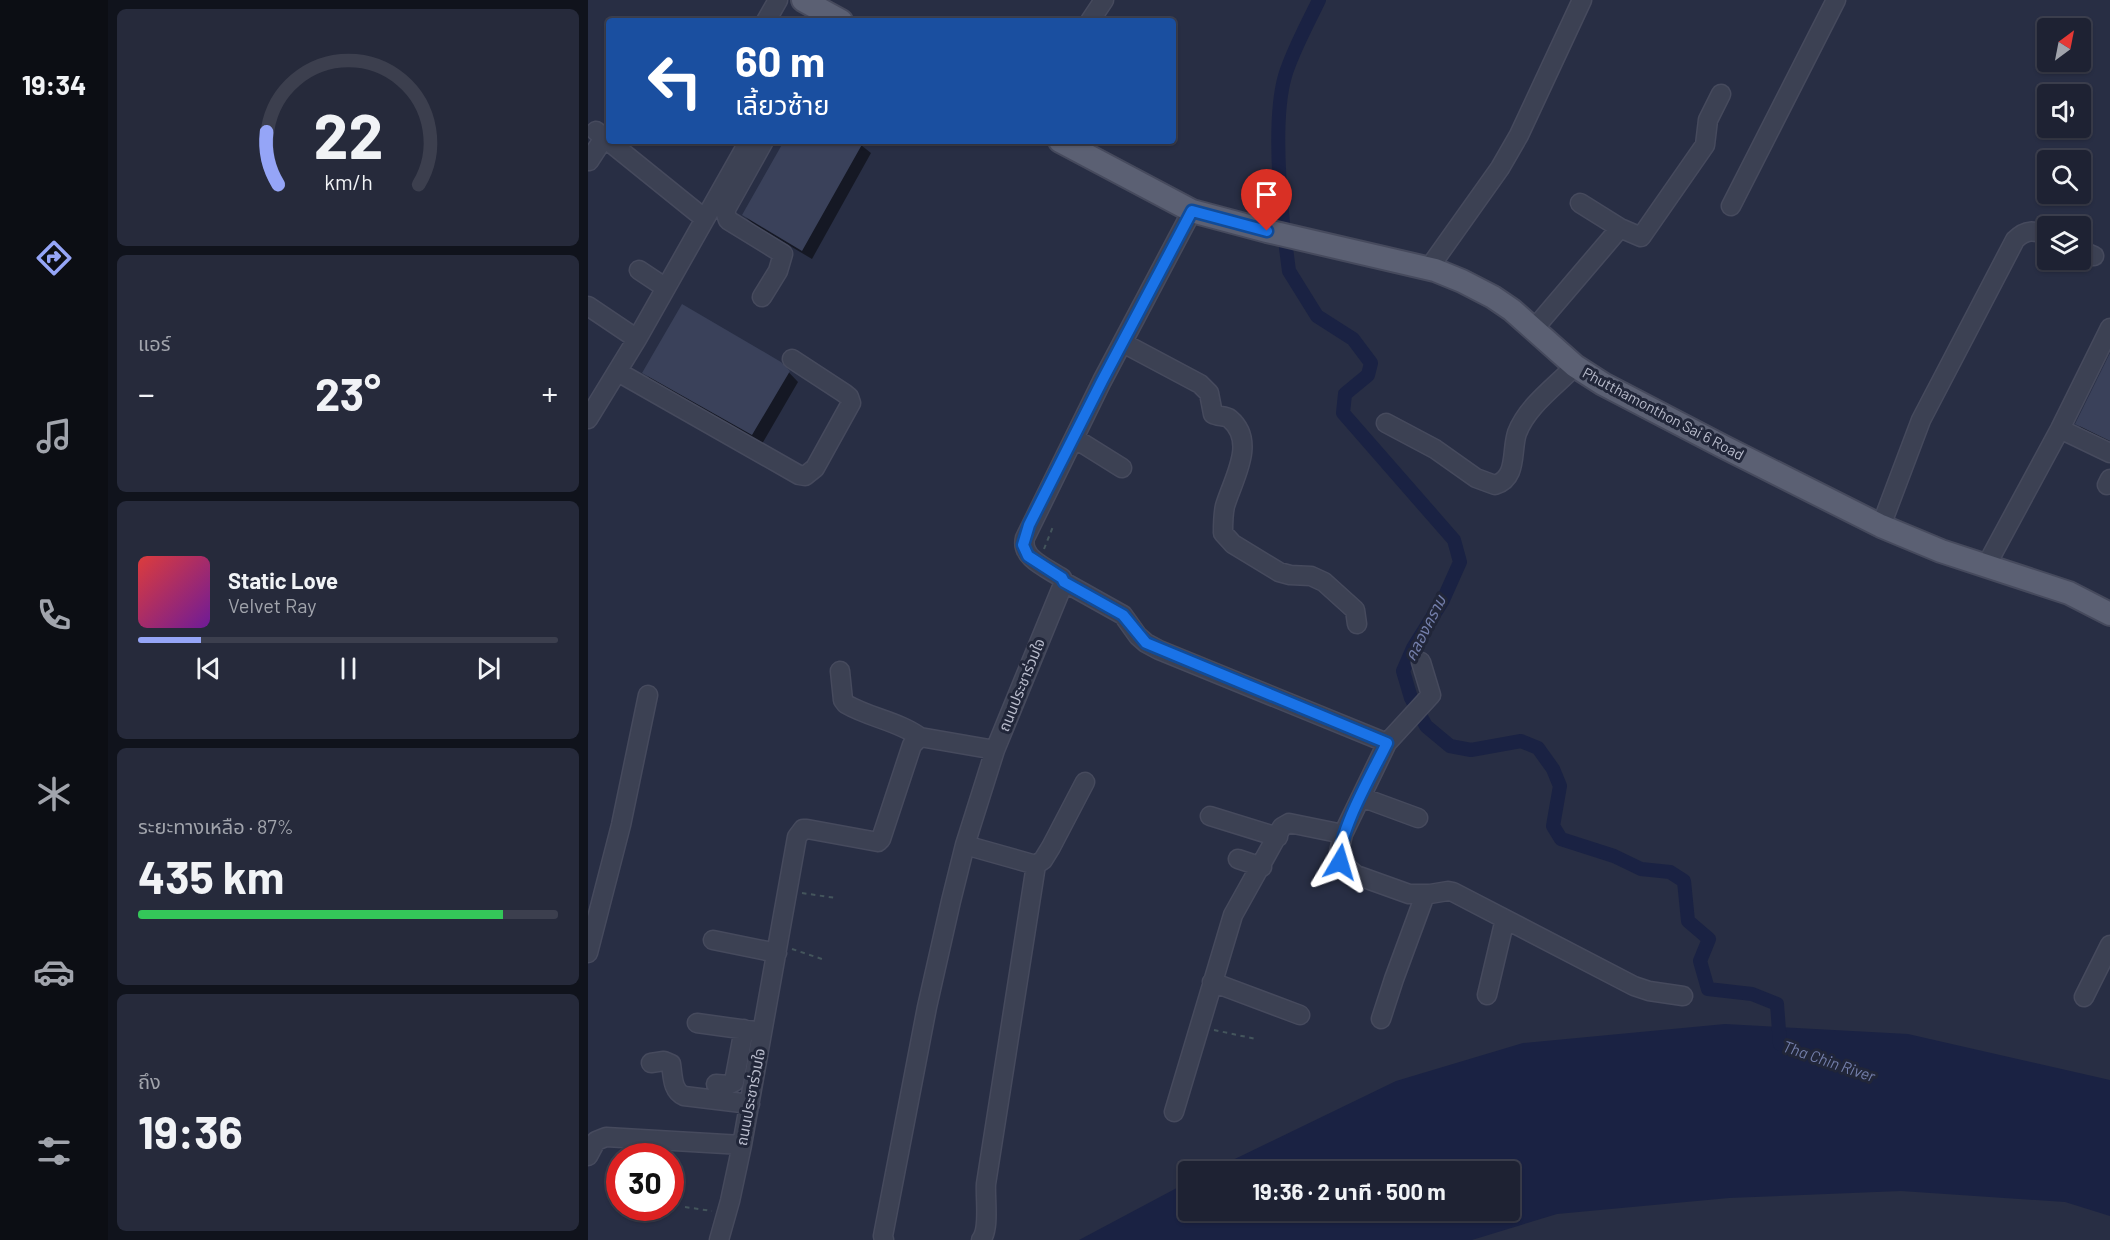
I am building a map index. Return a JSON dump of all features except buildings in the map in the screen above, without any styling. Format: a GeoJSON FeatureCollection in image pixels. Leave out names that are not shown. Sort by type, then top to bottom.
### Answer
{"type":"FeatureCollection","features":[{"type":"Feature","properties":{"kind":"main road"},"geometry":{"type":"LineString","coordinates":[[813,10],[833,18]]}},
{"type":"Feature","properties":{"kind":"main road","name":"Phutthamonthon Sai 6 Road"},"geometry":{"type":"LineString","coordinates":[[1066,144],[1192,211],[1267,231],[1429,268],[1462,280],[1512,310],[1575,366],[1603,384],[1881,526],[1941,551],[1987,564],[2069,593],[2110,614]]}},
{"type":"Feature","properties":{"kind":"street"},"geometry":{"type":"LineString","coordinates":[[768,18],[778,0]]}},
{"type":"Feature","properties":{"kind":"street"},"geometry":{"type":"LineString","coordinates":[[1092,18],[1104,0]]}},
{"type":"Feature","properties":{"kind":"street"},"geometry":{"type":"LineString","coordinates":[[1429,268],[1505,160],[1582,0]]}},
{"type":"Feature","properties":{"kind":"street"},"geometry":{"type":"LineString","coordinates":[[1731,206],[1836,0]]}},
{"type":"Feature","properties":{"kind":"street"},"geometry":{"type":"LineString","coordinates":[[1580,203],[1635,236],[1644,235],[1705,145],[1708,120],[1720,94]]}},
{"type":"Feature","properties":{"kind":"street"},"geometry":{"type":"LineString","coordinates":[[589,161],[600,135],[606,140]]}},
{"type":"Feature","properties":{"kind":"street"},"geometry":{"type":"LineString","coordinates":[[611,144],[705,219]]}},
{"type":"Feature","properties":{"kind":"street"},"geometry":{"type":"LineString","coordinates":[[588,419],[618,372],[747,144]]}},
{"type":"Feature","properties":{"kind":"street"},"geometry":{"type":"LineString","coordinates":[[762,144],[725,211],[728,220],[783,254],[778,271],[762,297]]}},
{"type":"Feature","properties":{"kind":"street"},"geometry":{"type":"LineString","coordinates":[[1192,211],[1024,538],[1024,550],[1028,556],[1062,578],[1064,582],[1123,615],[1138,636],[1159,650],[1387,743]]}},
{"type":"Feature","properties":{"kind":"street"},"geometry":{"type":"LineString","coordinates":[[1533,330],[1620,228]]}},
{"type":"Feature","properties":{"kind":"street"},"geometry":{"type":"LineString","coordinates":[[1881,526],[1921,420],[2015,240],[2027,231],[2037,232]]}},
{"type":"Feature","properties":{"kind":"street"},"geometry":{"type":"LineString","coordinates":[[639,270],[666,288]]}},
{"type":"Feature","properties":{"kind":"street"},"geometry":{"type":"LineString","coordinates":[[588,306],[637,339]]}},
{"type":"Feature","properties":{"kind":"street"},"geometry":{"type":"LineString","coordinates":[[1987,564],[2060,429],[2110,328]]}},
{"type":"Feature","properties":{"kind":"street"},"geometry":{"type":"LineString","coordinates":[[1123,343],[1200,384],[1209,393],[1213,414],[1226,417],[1235,425],[1243,448],[1242,458],[1223,515],[1223,533],[1233,544],[1279,572],[1311,576],[1324,582],[1355,610],[1357,624]]}},
{"type":"Feature","properties":{"kind":"street"},"geometry":{"type":"LineString","coordinates":[[618,372],[799,475],[805,476],[815,468],[851,403],[849,397],[844,393],[792,359]]}},
{"type":"Feature","properties":{"kind":"street"},"geometry":{"type":"LineString","coordinates":[[1386,423],[1435,448],[1476,478],[1495,486],[1506,480],[1513,464],[1515,440],[1527,415],[1575,366]]}},
{"type":"Feature","properties":{"kind":"street"},"geometry":{"type":"LineString","coordinates":[[2060,429],[2110,453]]}},
{"type":"Feature","properties":{"kind":"street"},"geometry":{"type":"LineString","coordinates":[[1074,438],[1122,468]]}},
{"type":"Feature","properties":{"kind":"street","name":"ถนนประชาร่วมใจ"},"geometry":{"type":"LineString","coordinates":[[719,1240],[729,1207],[750,1104],[797,837],[803,830],[872,843],[878,842],[881,839],[912,745],[920,737],[995,750],[1064,582]]}},
{"type":"Feature","properties":{"kind":"street"},"geometry":{"type":"LineString","coordinates":[[1421,662],[1432,692],[1419,710],[1387,743],[1343,834],[1339,852],[1340,862],[1366,879],[1409,894],[1454,892],[1634,986],[1649,991],[1683,996]]}},
{"type":"Feature","properties":{"kind":"street"},"geometry":{"type":"LineString","coordinates":[[840,671],[843,700],[846,704],[904,727],[920,737]]}},
{"type":"Feature","properties":{"kind":"street"},"geometry":{"type":"LineString","coordinates":[[588,953],[621,825],[648,695]]}},
{"type":"Feature","properties":{"kind":"street"},"geometry":{"type":"LineString","coordinates":[[884,1240],[927,1007],[965,845],[995,750]]}},
{"type":"Feature","properties":{"kind":"street"},"geometry":{"type":"LineString","coordinates":[[965,845],[1035,865],[1043,860],[1051,847],[1085,782]]}},
{"type":"Feature","properties":{"kind":"street"},"geometry":{"type":"LineString","coordinates":[[1361,797],[1418,818]]}},
{"type":"Feature","properties":{"kind":"street"},"geometry":{"type":"LineString","coordinates":[[1210,816],[1278,837]]}},
{"type":"Feature","properties":{"kind":"street"},"geometry":{"type":"LineString","coordinates":[[1174,1112],[1233,915],[1262,867],[1282,827],[1289,823],[1343,834]]}},
{"type":"Feature","properties":{"kind":"street"},"geometry":{"type":"LineString","coordinates":[[1238,859],[1262,867]]}},
{"type":"Feature","properties":{"kind":"street"},"geometry":{"type":"LineString","coordinates":[[981,1240],[985,1236],[986,1184],[1035,865]]}},
{"type":"Feature","properties":{"kind":"street"},"geometry":{"type":"LineString","coordinates":[[1381,1019],[1425,894]]}},
{"type":"Feature","properties":{"kind":"street"},"geometry":{"type":"LineString","coordinates":[[1487,995],[1504,919]]}},
{"type":"Feature","properties":{"kind":"street"},"geometry":{"type":"LineString","coordinates":[[713,940],[777,949]]}},
{"type":"Feature","properties":{"kind":"street"},"geometry":{"type":"LineString","coordinates":[[2084,997],[2110,945]]}},
{"type":"Feature","properties":{"kind":"street"},"geometry":{"type":"LineString","coordinates":[[1212,982],[1300,1015]]}},
{"type":"Feature","properties":{"kind":"street"},"geometry":{"type":"LineString","coordinates":[[697,1023],[763,1032]]}},
{"type":"Feature","properties":{"kind":"street"},"geometry":{"type":"LineString","coordinates":[[716,1084],[728,1085],[734,1082],[744,1029]]}},
{"type":"Feature","properties":{"kind":"street"},"geometry":{"type":"LineString","coordinates":[[651,1063],[664,1060],[671,1064],[675,1087],[679,1093],[750,1104]]}},
{"type":"Feature","properties":{"kind":"street"},"geometry":{"type":"LineString","coordinates":[[588,1156],[596,1141],[606,1137],[742,1145]]}},
{"type":"Feature","properties":{"kind":"street"},"geometry":{"type":"LineString","coordinates":[[729,1207],[735,1240]]}},
{"type":"Feature","properties":{"kind":"path"},"geometry":{"type":"LineString","coordinates":[[1038,562],[1054,524]]}},
{"type":"Feature","properties":{"kind":"path"},"geometry":{"type":"LineString","coordinates":[[788,890],[836,898]]}},
{"type":"Feature","properties":{"kind":"path"},"geometry":{"type":"LineString","coordinates":[[777,949],[825,960]]}},
{"type":"Feature","properties":{"kind":"path"},"geometry":{"type":"LineString","coordinates":[[1199,1027],[1256,1039]]}},
{"type":"Feature","properties":{"kind":"path"},"geometry":{"type":"LineString","coordinates":[[685,1207],[729,1207]]}},
{"type":"Feature","properties":{"kind":"water","name":"Tha Chin River"},"geometry":{"type":"Polygon","coordinates":[[[1725,1024],[1908,1034],[2110,1080],[2110,1216],[2065,1202],[1901,1191],[1729,1198],[1557,1214],[1472,1240],[1079,1240],[1178,1187],[1178,1221],[1520,1221],[1520,1161],[1231,1161],[1396,1081],[1523,1043],[1725,1024]]]}},
{"type":"Feature","properties":{"kind":"waterway","name":"คลองคราม"},"geometry":{"type":"LineString","coordinates":[[1283,223],[1278,149],[1279,109],[1285,76],[1319,0]]}},
{"type":"Feature","properties":{"kind":"waterway","name":"คลองคราม"},"geometry":{"type":"LineString","coordinates":[[1286,248],[1289,271],[1317,316],[1353,339],[1371,363],[1368,375],[1345,394],[1343,413],[1454,540],[1460,562],[1443,600],[1413,648],[1403,671],[1411,698],[1426,726],[1450,746],[1471,750],[1521,741],[1538,748],[1553,769],[1560,786],[1553,826],[1561,839],[1614,856],[1641,869],[1670,872],[1684,881],[1688,921],[1709,939],[1700,961],[1708,989],[1752,994],[1777,1004],[1780,1044]]}},
{"type":"Feature","properties":{"kind":"route"},"geometry":{"type":"LineString","coordinates":[[1267,231],[1192,211],[1029,525],[1023,545],[1028,556],[1062,578],[1064,582],[1123,615],[1146,643],[1387,743],[1343,834],[1339,852],[1340,862]]}}]}
